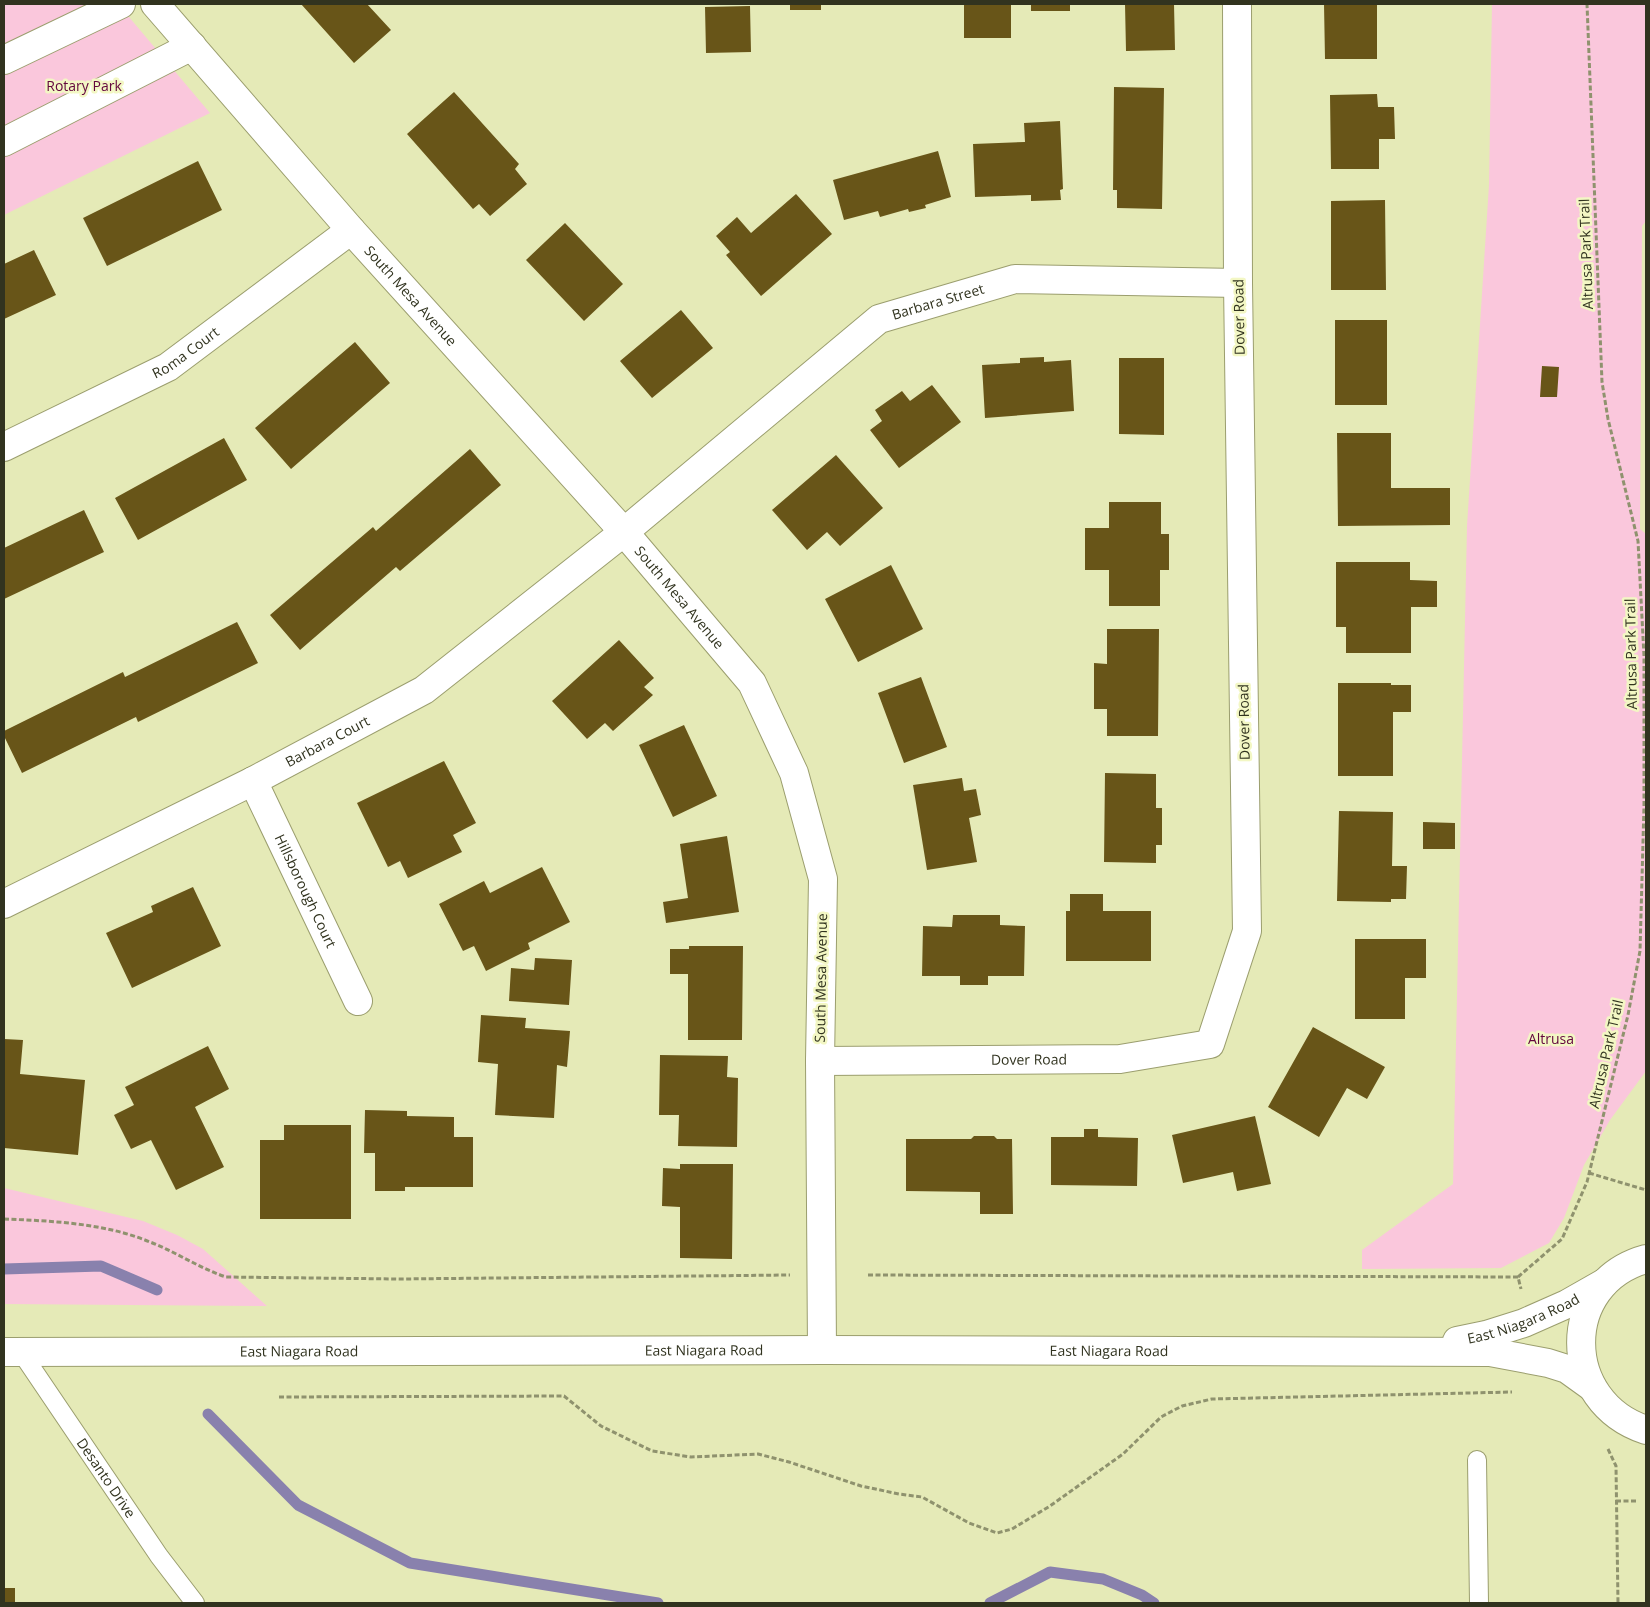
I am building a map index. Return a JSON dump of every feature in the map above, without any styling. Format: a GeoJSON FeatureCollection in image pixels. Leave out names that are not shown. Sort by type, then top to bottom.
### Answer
{"type":"FeatureCollection","features":[{"type":"Feature","properties":{"kind":"street"},"geometry":{"type":"LineString","coordinates":[[4,60],[121,4]]}},
{"type":"Feature","properties":{"kind":"street","name":"South Mesa Avenue"},"geometry":{"type":"LineString","coordinates":[[155,4],[352,230],[624,532],[752,683],[794,773],[823,879],[820,1061],[822,1350]]}},
{"type":"Feature","properties":{"kind":"street","name":"Dover Road"},"geometry":{"type":"LineString","coordinates":[[820,1061],[1120,1060],[1210,1044],[1247,932],[1238,283],[1237,4]]}},
{"type":"Feature","properties":{"kind":"street"},"geometry":{"type":"LineString","coordinates":[[4,142],[192,46]]}},
{"type":"Feature","properties":{"kind":"street","name":"Roma Court"},"geometry":{"type":"LineString","coordinates":[[4,447],[168,367],[352,230]]}},
{"type":"Feature","properties":{"kind":"street","name":"Barbara Street"},"geometry":{"type":"LineString","coordinates":[[624,532],[879,319],[1015,279],[1238,283]]}},
{"type":"Feature","properties":{"kind":"street","name":"Barbara Court"},"geometry":{"type":"LineString","coordinates":[[4,904],[253,781],[424,690],[624,532]]}},
{"type":"Feature","properties":{"kind":"street","name":"Hillsborough Court"},"geometry":{"type":"LineString","coordinates":[[253,781],[358,1001]]}},
{"type":"Feature","properties":{"kind":"street"},"geometry":{"type":"LineString","coordinates":[[1646,1250],[1598,1292],[1585,1317],[1582,1331],[1582,1360],[1592,1387],[1616,1416],[1637,1426],[1635,1432],[1646,1451]]}},
{"type":"Feature","properties":{"kind":"street"},"geometry":{"type":"LineString","coordinates":[[1615,1276],[1631,1264],[1646,1259]]}},
{"type":"Feature","properties":{"kind":"street","name":"East Niagara Road"},"geometry":{"type":"LineString","coordinates":[[1404,1352],[1506,1330],[1567,1304],[1593,1287],[1615,1276]]}},
{"type":"Feature","properties":{"kind":"street","name":"East Niagara Road"},"geometry":{"type":"LineString","coordinates":[[12,1352],[822,1350],[1490,1352],[1528,1358],[1567,1369],[1592,1387]]}},
{"type":"Feature","properties":{"kind":"lane","name":"Desanto Drive"},"geometry":{"type":"LineString","coordinates":[[12,1352],[195,1603]]}},
{"type":"Feature","properties":{"kind":"lane"},"geometry":{"type":"LineString","coordinates":[[1477,1460],[1479,1603]]}},
{"type":"Feature","properties":{"kind":"path","name":"Altrusa Park Trail"},"geometry":{"type":"LineString","coordinates":[[1518,1277],[1562,1239],[1589,1172],[1628,1015],[1640,951],[1644,806],[1644,656],[1638,541],[1608,419],[1602,382],[1587,4]]}},
{"type":"Feature","properties":{"kind":"path"},"geometry":{"type":"LineString","coordinates":[[1589,1172],[1646,1190]]}},
{"type":"Feature","properties":{"kind":"path"},"geometry":{"type":"LineString","coordinates":[[4,1219],[46,1220],[112,1229],[151,1242],[206,1270],[226,1277],[409,1279],[794,1276]]}},
{"type":"Feature","properties":{"kind":"path"},"geometry":{"type":"LineString","coordinates":[[868,1275],[1518,1277],[1521,1292]]}},
{"type":"Feature","properties":{"kind":"path"},"geometry":{"type":"LineString","coordinates":[[278,1397],[564,1396],[601,1426],[652,1451],[691,1457],[758,1454],[789,1462],[861,1486],[922,1497],[970,1522],[997,1533],[1012,1528],[1050,1506],[1123,1454],[1161,1417],[1182,1406],[1212,1399],[1520,1392]]}},
{"type":"Feature","properties":{"kind":"path"},"geometry":{"type":"LineString","coordinates":[[1606,1445],[1616,1466],[1618,1603]]}},
{"type":"Feature","properties":{"kind":"path"},"geometry":{"type":"LineString","coordinates":[[1616,1501],[1636,1501]]}},
{"type":"Feature","properties":{"kind":"green space","name":"Rotary Park"},"geometry":{"type":"Polygon","coordinates":[[[4,4],[118,4],[210,113],[4,215],[4,4]]]}},
{"type":"Feature","properties":{"kind":"green space","name":"Altrusa"},"geometry":{"type":"Polygon","coordinates":[[[1492,4],[1646,4],[1646,221],[1642,226],[1640,529],[1646,534],[1646,1071],[1610,1120],[1584,1165],[1564,1218],[1549,1243],[1501,1268],[1362,1269],[1362,1250],[1453,1184],[1467,526],[1489,185],[1492,4]]]}},
{"type":"Feature","properties":{"kind":"green space"},"geometry":{"type":"Polygon","coordinates":[[[4,1188],[143,1221],[177,1235],[203,1249],[267,1306],[4,1304],[4,1188]]]}},
{"type":"Feature","properties":{"kind":"building"},"geometry":{"type":"Polygon","coordinates":[[[301,4],[367,4],[391,30],[354,63],[301,4]]]}},
{"type":"Feature","properties":{"kind":"building"},"geometry":{"type":"Polygon","coordinates":[[[790,4],[821,4],[821,10],[790,10],[790,4]]]}},
{"type":"Feature","properties":{"kind":"building"},"geometry":{"type":"Polygon","coordinates":[[[1031,4],[1070,4],[1070,11],[1031,11],[1031,4]]]}},
{"type":"Feature","properties":{"kind":"building"},"geometry":{"type":"Polygon","coordinates":[[[1125,4],[1174,4],[1175,50],[1126,51],[1125,4]]]}},
{"type":"Feature","properties":{"kind":"building"},"geometry":{"type":"Polygon","coordinates":[[[1324,4],[1377,4],[1377,59],[1325,59],[1324,4]]]}},
{"type":"Feature","properties":{"kind":"building"},"geometry":{"type":"Polygon","coordinates":[[[964,5],[1011,5],[1011,38],[964,38],[964,5]]]}},
{"type":"Feature","properties":{"kind":"building"},"geometry":{"type":"Polygon","coordinates":[[[750,6],[751,52],[706,53],[705,7],[750,6]]]}},
{"type":"Feature","properties":{"kind":"building"},"geometry":{"type":"Polygon","coordinates":[[[1114,87],[1164,88],[1162,209],[1117,208],[1117,190],[1113,190],[1114,87]]]}},
{"type":"Feature","properties":{"kind":"building"},"geometry":{"type":"Polygon","coordinates":[[[454,92],[519,164],[515,169],[527,184],[490,216],[479,204],[473,209],[407,134],[454,92]]]}},
{"type":"Feature","properties":{"kind":"building"},"geometry":{"type":"Polygon","coordinates":[[[1377,94],[1378,107],[1394,107],[1395,139],[1379,139],[1379,169],[1331,169],[1330,95],[1377,94]]]}},
{"type":"Feature","properties":{"kind":"building"},"geometry":{"type":"Polygon","coordinates":[[[1060,121],[1063,189],[1060,190],[1061,200],[1031,201],[1031,195],[975,197],[973,144],[1025,142],[1024,123],[1060,121]]]}},
{"type":"Feature","properties":{"kind":"building"},"geometry":{"type":"Polygon","coordinates":[[[938,151],[951,197],[925,205],[926,208],[909,212],[908,209],[880,217],[878,211],[844,220],[833,180],[938,151]]]}},
{"type":"Feature","properties":{"kind":"building"},"geometry":{"type":"Polygon","coordinates":[[[198,161],[222,210],[107,266],[83,218],[198,161]]]}},
{"type":"Feature","properties":{"kind":"building"},"geometry":{"type":"Polygon","coordinates":[[[796,194],[832,234],[761,296],[726,255],[730,252],[716,236],[737,217],[751,233],[796,194]]]}},
{"type":"Feature","properties":{"kind":"building"},"geometry":{"type":"Polygon","coordinates":[[[1385,200],[1386,290],[1331,290],[1331,201],[1385,200]]]}},
{"type":"Feature","properties":{"kind":"building"},"geometry":{"type":"Polygon","coordinates":[[[565,223],[623,284],[584,321],[526,260],[565,223]]]}},
{"type":"Feature","properties":{"kind":"building"},"geometry":{"type":"Polygon","coordinates":[[[34,250],[56,295],[4,319],[4,264],[34,250]]]}},
{"type":"Feature","properties":{"kind":"building"},"geometry":{"type":"Polygon","coordinates":[[[681,310],[713,348],[652,398],[620,361],[681,310]]]}},
{"type":"Feature","properties":{"kind":"building"},"geometry":{"type":"Polygon","coordinates":[[[1335,320],[1387,320],[1387,405],[1335,405],[1335,320]]]}},
{"type":"Feature","properties":{"kind":"building"},"geometry":{"type":"Polygon","coordinates":[[[355,342],[390,383],[291,469],[255,428],[355,342]]]}},
{"type":"Feature","properties":{"kind":"building"},"geometry":{"type":"Polygon","coordinates":[[[1044,357],[1044,362],[1071,360],[1074,411],[985,418],[982,365],[1020,363],[1020,358],[1044,357]]]}},
{"type":"Feature","properties":{"kind":"building"},"geometry":{"type":"Polygon","coordinates":[[[1119,358],[1164,358],[1164,435],[1119,434],[1119,358]]]}},
{"type":"Feature","properties":{"kind":"building"},"geometry":{"type":"Polygon","coordinates":[[[1542,366],[1559,367],[1557,397],[1540,397],[1542,366]]]}},
{"type":"Feature","properties":{"kind":"building"},"geometry":{"type":"Polygon","coordinates":[[[932,385],[961,422],[899,468],[870,430],[882,421],[875,410],[902,391],[910,401],[932,385]]]}},
{"type":"Feature","properties":{"kind":"building"},"geometry":{"type":"Polygon","coordinates":[[[1337,433],[1391,433],[1391,488],[1450,488],[1450,525],[1338,526],[1337,433]]]}},
{"type":"Feature","properties":{"kind":"building"},"geometry":{"type":"Polygon","coordinates":[[[224,438],[247,480],[138,540],[115,498],[224,438]]]}},
{"type":"Feature","properties":{"kind":"building"},"geometry":{"type":"Polygon","coordinates":[[[470,449],[501,485],[400,571],[396,567],[300,650],[270,615],[373,527],[376,531],[470,449]]]}},
{"type":"Feature","properties":{"kind":"building"},"geometry":{"type":"Polygon","coordinates":[[[836,455],[883,508],[840,546],[827,532],[807,550],[772,510],[836,455]]]}},
{"type":"Feature","properties":{"kind":"building"},"geometry":{"type":"Polygon","coordinates":[[[1109,502],[1161,502],[1161,534],[1169,534],[1169,570],[1160,570],[1160,606],[1109,606],[1109,570],[1085,570],[1085,528],[1109,528],[1109,502]]]}},
{"type":"Feature","properties":{"kind":"building"},"geometry":{"type":"Polygon","coordinates":[[[84,510],[104,552],[4,599],[4,548],[84,510]]]}},
{"type":"Feature","properties":{"kind":"building"},"geometry":{"type":"Polygon","coordinates":[[[1336,562],[1410,562],[1410,580],[1437,581],[1437,607],[1411,607],[1411,653],[1346,653],[1346,627],[1336,627],[1336,562]]]}},
{"type":"Feature","properties":{"kind":"building"},"geometry":{"type":"Polygon","coordinates":[[[891,565],[923,629],[858,662],[825,599],[891,565]]]}},
{"type":"Feature","properties":{"kind":"building"},"geometry":{"type":"Polygon","coordinates":[[[237,622],[258,663],[138,722],[136,717],[22,773],[4,736],[4,731],[123,672],[125,677],[237,622]]]}},
{"type":"Feature","properties":{"kind":"building"},"geometry":{"type":"Polygon","coordinates":[[[1107,629],[1159,629],[1158,736],[1107,736],[1107,709],[1094,709],[1094,663],[1107,664],[1107,629]]]}},
{"type":"Feature","properties":{"kind":"building"},"geometry":{"type":"Polygon","coordinates":[[[619,640],[654,678],[644,687],[653,695],[613,731],[605,723],[587,739],[552,701],[619,640]]]}},
{"type":"Feature","properties":{"kind":"building"},"geometry":{"type":"Polygon","coordinates":[[[921,677],[947,747],[904,763],[878,693],[921,677]]]}},
{"type":"Feature","properties":{"kind":"building"},"geometry":{"type":"Polygon","coordinates":[[[1338,683],[1411,685],[1411,712],[1393,712],[1393,776],[1338,776],[1338,683]]]}},
{"type":"Feature","properties":{"kind":"building"},"geometry":{"type":"Polygon","coordinates":[[[684,725],[717,796],[673,817],[639,745],[684,725]]]}},
{"type":"Feature","properties":{"kind":"building"},"geometry":{"type":"Polygon","coordinates":[[[444,761],[476,823],[453,835],[462,852],[408,878],[400,861],[388,867],[357,803],[444,761]]]}},
{"type":"Feature","properties":{"kind":"building"},"geometry":{"type":"Polygon","coordinates":[[[1105,773],[1156,774],[1156,808],[1162,808],[1162,845],[1156,845],[1156,863],[1104,862],[1105,773]]]}},
{"type":"Feature","properties":{"kind":"building"},"geometry":{"type":"Polygon","coordinates":[[[962,778],[964,791],[976,789],[981,815],[969,818],[977,862],[927,870],[913,785],[962,778]]]}},
{"type":"Feature","properties":{"kind":"building"},"geometry":{"type":"Polygon","coordinates":[[[1339,811],[1393,812],[1392,866],[1407,866],[1406,899],[1391,899],[1391,902],[1337,901],[1339,811]]]}},
{"type":"Feature","properties":{"kind":"building"},"geometry":{"type":"Polygon","coordinates":[[[1423,822],[1455,823],[1455,849],[1423,849],[1423,822]]]}},
{"type":"Feature","properties":{"kind":"building"},"geometry":{"type":"Polygon","coordinates":[[[727,836],[739,912],[666,923],[663,902],[688,898],[680,844],[727,836]]]}},
{"type":"Feature","properties":{"kind":"building"},"geometry":{"type":"Polygon","coordinates":[[[542,867],[570,922],[528,943],[530,949],[486,971],[474,946],[463,951],[439,904],[484,881],[490,893],[542,867]]]}},
{"type":"Feature","properties":{"kind":"building"},"geometry":{"type":"Polygon","coordinates":[[[193,887],[221,946],[132,988],[106,933],[153,912],[151,906],[193,887]]]}},
{"type":"Feature","properties":{"kind":"building"},"geometry":{"type":"Polygon","coordinates":[[[1070,894],[1103,894],[1103,911],[1151,911],[1151,961],[1066,961],[1066,911],[1070,911],[1070,894]]]}},
{"type":"Feature","properties":{"kind":"building"},"geometry":{"type":"Polygon","coordinates":[[[953,915],[1000,915],[1000,925],[1025,926],[1024,976],[988,976],[988,985],[960,985],[960,976],[922,976],[923,926],[952,927],[953,915]]]}},
{"type":"Feature","properties":{"kind":"building"},"geometry":{"type":"Polygon","coordinates":[[[1355,939],[1426,939],[1426,978],[1405,978],[1405,1019],[1355,1019],[1355,939]]]}},
{"type":"Feature","properties":{"kind":"building"},"geometry":{"type":"Polygon","coordinates":[[[689,946],[743,946],[742,1040],[688,1040],[688,974],[670,974],[670,949],[689,949],[689,946]]]}},
{"type":"Feature","properties":{"kind":"building"},"geometry":{"type":"Polygon","coordinates":[[[535,958],[572,960],[569,1005],[509,1001],[511,968],[534,970],[535,958]]]}},
{"type":"Feature","properties":{"kind":"building"},"geometry":{"type":"Polygon","coordinates":[[[481,1015],[526,1018],[525,1028],[570,1031],[567,1067],[557,1065],[554,1118],[495,1115],[498,1064],[478,1062],[481,1015]]]}},
{"type":"Feature","properties":{"kind":"building"},"geometry":{"type":"Polygon","coordinates":[[[1313,1027],[1385,1067],[1367,1099],[1347,1088],[1319,1137],[1268,1107],[1313,1027]]]}},
{"type":"Feature","properties":{"kind":"building"},"geometry":{"type":"Polygon","coordinates":[[[4,1039],[23,1040],[20,1074],[85,1080],[78,1155],[4,1148],[4,1039]]]}},
{"type":"Feature","properties":{"kind":"building"},"geometry":{"type":"Polygon","coordinates":[[[208,1046],[229,1089],[195,1107],[224,1167],[176,1190],[151,1140],[131,1149],[114,1115],[134,1105],[125,1087],[208,1046]]]}},
{"type":"Feature","properties":{"kind":"building"},"geometry":{"type":"Polygon","coordinates":[[[660,1055],[728,1056],[727,1077],[738,1078],[737,1147],[678,1146],[679,1115],[659,1115],[660,1055]]]}},
{"type":"Feature","properties":{"kind":"building"},"geometry":{"type":"Polygon","coordinates":[[[365,1110],[407,1111],[407,1116],[454,1117],[454,1137],[473,1137],[473,1187],[405,1187],[405,1191],[375,1191],[375,1153],[364,1153],[365,1110]]]}},
{"type":"Feature","properties":{"kind":"building"},"geometry":{"type":"Polygon","coordinates":[[[1255,1116],[1271,1184],[1237,1191],[1233,1172],[1183,1183],[1172,1135],[1255,1116]]]}},
{"type":"Feature","properties":{"kind":"building"},"geometry":{"type":"Polygon","coordinates":[[[284,1125],[351,1125],[351,1219],[260,1219],[260,1140],[284,1140],[284,1125]]]}},
{"type":"Feature","properties":{"kind":"building"},"geometry":{"type":"Polygon","coordinates":[[[1084,1129],[1098,1129],[1098,1137],[1138,1138],[1137,1186],[1051,1185],[1051,1137],[1084,1137],[1084,1129]]]}},
{"type":"Feature","properties":{"kind":"building"},"geometry":{"type":"Polygon","coordinates":[[[974,1136],[994,1136],[997,1139],[1012,1139],[1013,1214],[980,1214],[980,1192],[906,1191],[906,1139],[971,1139],[974,1136]]]}},
{"type":"Feature","properties":{"kind":"building"},"geometry":{"type":"Polygon","coordinates":[[[680,1164],[733,1164],[732,1259],[680,1258],[680,1207],[662,1206],[663,1168],[680,1169],[680,1164]]]}},
{"type":"Feature","properties":{"kind":"building"},"geometry":{"type":"Polygon","coordinates":[[[4,1588],[15,1588],[15,1603],[4,1603],[4,1588]]]}},
{"type":"Feature","properties":{"kind":"waterway"},"geometry":{"type":"LineString","coordinates":[[4,1269],[101,1266],[157,1290]]}},
{"type":"Feature","properties":{"kind":"waterway"},"geometry":{"type":"LineString","coordinates":[[208,1414],[298,1505],[410,1563],[658,1603]]}},
{"type":"Feature","properties":{"kind":"waterway"},"geometry":{"type":"LineString","coordinates":[[990,1603],[1050,1572],[1103,1579],[1142,1595],[1154,1603]]}}]}
